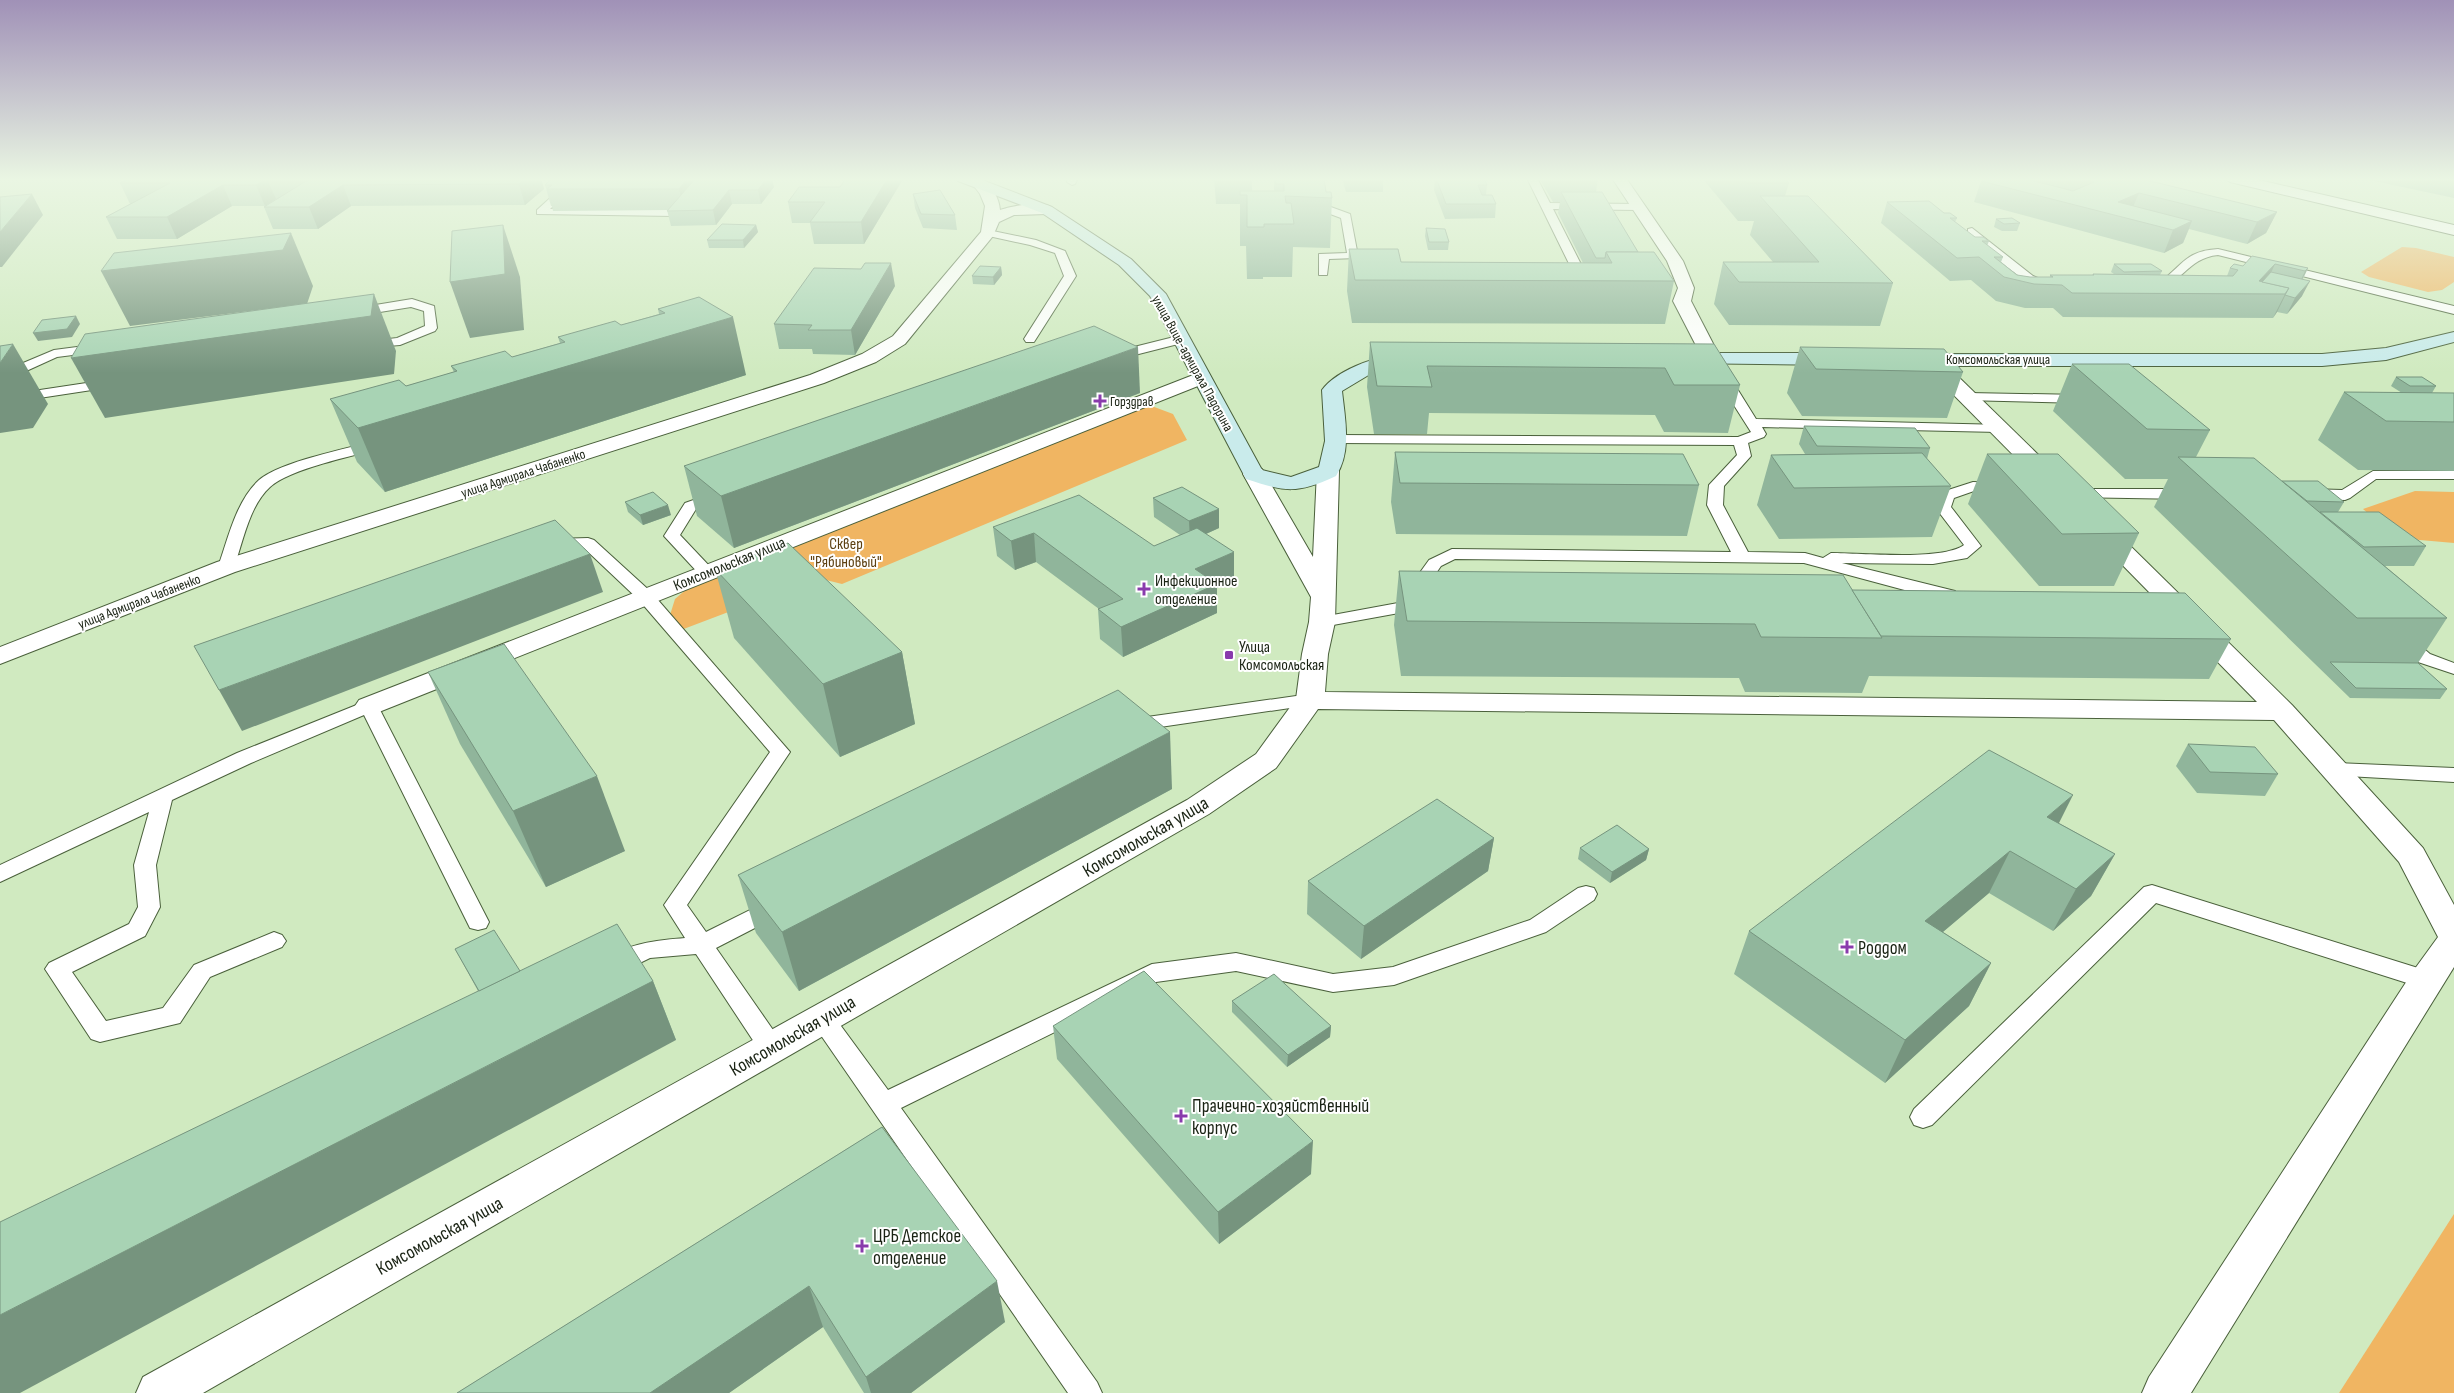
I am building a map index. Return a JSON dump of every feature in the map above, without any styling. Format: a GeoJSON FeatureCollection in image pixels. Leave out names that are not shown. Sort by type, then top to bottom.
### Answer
{"type":"FeatureCollection","features":[{"type":"Feature","properties":{"kind":"street","name":"улица Адмирала Чабаненко"},"geometry":{"type":"LineString","coordinates":[[0,656],[226,567],[817,379],[869,358],[899,340],[976,243]]}},
{"type":"Feature","properties":{"kind":"street","name":"улица Вице-адмирала Падорина"},"geometry":{"type":"LineString","coordinates":[[1097,243],[1125,262],[1157,294],[1254,474]]}},
{"type":"Feature","properties":{"kind":"street"},"geometry":{"type":"LineString","coordinates":[[1663,243],[1675,261],[1682,288],[1682,301],[1712,359]]}},
{"type":"Feature","properties":{"kind":"street","name":"Комсомольская улица"},"geometry":{"type":"LineString","coordinates":[[1897,360],[2322,360],[2386,354],[2454,337]]}},
{"type":"Feature","properties":{"kind":"street","name":"Комсомольская улица"},"geometry":{"type":"LineString","coordinates":[[159,1393],[1198,807],[1266,762],[1310,700],[1315,654],[1323,610],[1328,471],[1334,456],[1337,439],[1332,390],[1345,377],[1390,361],[1427,358]]}},
{"type":"Feature","properties":{"kind":"street"},"geometry":{"type":"LineString","coordinates":[[1662,358],[1849,360]]}},
{"type":"Feature","properties":{"kind":"street"},"geometry":{"type":"LineString","coordinates":[[1930,360],[1999,428],[2053,488],[2162,601],[2282,711],[2336,770],[2412,856],[2454,936]]}},
{"type":"Feature","properties":{"kind":"street","name":"Комсомольская улица"},"geometry":{"type":"LineString","coordinates":[[369,706],[1201,378]]}},
{"type":"Feature","properties":{"kind":"street"},"geometry":{"type":"LineString","coordinates":[[1254,474],[1286,484],[1303,484],[1328,471]]}},
{"type":"Feature","properties":{"kind":"street"},"geometry":{"type":"LineString","coordinates":[[1254,474],[1323,610]]}},
{"type":"Feature","properties":{"kind":"street"},"geometry":{"type":"LineString","coordinates":[[1310,700],[2282,711]]}},
{"type":"Feature","properties":{"kind":"street"},"geometry":{"type":"LineString","coordinates":[[2165,1393],[2426,980],[2454,940]]}},
{"type":"Feature","properties":{"kind":"lane"},"geometry":{"type":"LineString","coordinates":[[1030,339],[1070,276],[1060,251],[1035,243]]}},
{"type":"Feature","properties":{"kind":"lane"},"geometry":{"type":"LineString","coordinates":[[1324,273],[1323,256],[1353,256],[1351,243]]}},
{"type":"Feature","properties":{"kind":"lane"},"geometry":{"type":"LineString","coordinates":[[1567,243],[1591,287],[1572,291]]}},
{"type":"Feature","properties":{"kind":"lane"},"geometry":{"type":"LineString","coordinates":[[1987,243],[2037,283],[2064,289]]}},
{"type":"Feature","properties":{"kind":"lane"},"geometry":{"type":"LineString","coordinates":[[2145,289],[2165,286],[2171,282],[2179,268],[2209,252],[2218,252],[2454,310]]}},
{"type":"Feature","properties":{"kind":"lane"},"geometry":{"type":"LineString","coordinates":[[344,313],[412,304],[430,309],[431,328],[400,341],[351,348]]}},
{"type":"Feature","properties":{"kind":"lane"},"geometry":{"type":"LineString","coordinates":[[1100,361],[1127,351],[1182,339]]}},
{"type":"Feature","properties":{"kind":"lane"},"geometry":{"type":"LineString","coordinates":[[0,372],[19,368],[54,354],[112,346]]}},
{"type":"Feature","properties":{"kind":"lane"},"geometry":{"type":"LineString","coordinates":[[1337,439],[1740,441],[1759,434],[1712,359]]}},
{"type":"Feature","properties":{"kind":"lane"},"geometry":{"type":"LineString","coordinates":[[0,400],[127,381]]}},
{"type":"Feature","properties":{"kind":"lane"},"geometry":{"type":"LineString","coordinates":[[1968,397],[2094,400]]}},
{"type":"Feature","properties":{"kind":"lane"},"geometry":{"type":"LineString","coordinates":[[1752,423],[1999,428]]}},
{"type":"Feature","properties":{"kind":"lane"},"geometry":{"type":"LineString","coordinates":[[226,567],[245,514],[265,482],[305,466],[390,441]]}},
{"type":"Feature","properties":{"kind":"lane"},"geometry":{"type":"LineString","coordinates":[[1740,441],[1744,456],[1717,485],[1715,505],[1742,557]]}},
{"type":"Feature","properties":{"kind":"lane"},"geometry":{"type":"LineString","coordinates":[[2297,494],[2345,495],[2373,475],[2454,475]]}},
{"type":"Feature","properties":{"kind":"lane"},"geometry":{"type":"LineString","coordinates":[[1323,610],[1404,607],[1435,563],[1452,554],[1933,559],[1961,554],[1973,546],[1943,507],[1946,496],[1973,487],[2010,486]]}},
{"type":"Feature","properties":{"kind":"lane"},"geometry":{"type":"LineString","coordinates":[[2053,488],[2200,494]]}},
{"type":"Feature","properties":{"kind":"lane"},"geometry":{"type":"LineString","coordinates":[[707,572],[672,536],[690,506],[736,490]]}},
{"type":"Feature","properties":{"kind":"lane"},"geometry":{"type":"LineString","coordinates":[[534,551],[553,544],[588,542],[645,596],[780,752],[675,905],[771,1047]]}},
{"type":"Feature","properties":{"kind":"lane"},"geometry":{"type":"LineString","coordinates":[[1805,558],[1938,594],[1964,596]]}},
{"type":"Feature","properties":{"kind":"lane"},"geometry":{"type":"LineString","coordinates":[[2394,633],[2424,658],[2454,669]]}},
{"type":"Feature","properties":{"kind":"lane"},"geometry":{"type":"LineString","coordinates":[[1110,734],[1128,725],[1310,700]]}},
{"type":"Feature","properties":{"kind":"lane"},"geometry":{"type":"LineString","coordinates":[[0,874],[244,758],[369,706],[478,922]]}},
{"type":"Feature","properties":{"kind":"lane"},"geometry":{"type":"LineString","coordinates":[[2336,770],[2454,775]]}},
{"type":"Feature","properties":{"kind":"lane"},"geometry":{"type":"LineString","coordinates":[[163,797],[145,865],[149,907],[137,930],[57,969],[100,1032],[170,1016],[202,971],[274,941]]}},
{"type":"Feature","properties":{"kind":"lane"},"geometry":{"type":"LineString","coordinates":[[1923,1117],[2152,893],[2426,980]]}},
{"type":"Feature","properties":{"kind":"lane"},"geometry":{"type":"LineString","coordinates":[[884,1104],[1152,973],[1236,962],[1333,983],[1394,976],[1538,926],[1586,894]]}},
{"type":"Feature","properties":{"kind":"lane"},"geometry":{"type":"LineString","coordinates":[[592,977],[646,950],[701,945],[797,896]]}},
{"type":"Feature","properties":{"kind":"lane"},"geometry":{"type":"LineString","coordinates":[[821,1018],[884,1104],[1086,1393]]}},
{"type":"Feature","properties":{"kind":"green space"},"geometry":{"type":"Polygon","coordinates":[[[2402,247],[2416,248],[2454,257],[2454,282],[2442,290],[2428,292],[2369,277],[2361,272],[2402,247]]]}},
{"type":"Feature","properties":{"kind":"green space","name":"Сквер \"Рябиновый\""},"geometry":{"type":"Polygon","coordinates":[[[1149,405],[1173,414],[1187,440],[842,584],[818,578],[681,630],[670,615],[675,599],[689,587],[1149,405]]]}},
{"type":"Feature","properties":{"kind":"green space"},"geometry":{"type":"Polygon","coordinates":[[[2415,491],[2454,492],[2454,543],[2397,538],[2363,509],[2415,491]]]}},
{"type":"Feature","properties":{"kind":"green space"},"geometry":{"type":"Polygon","coordinates":[[[2454,1214],[2454,1393],[2339,1393],[2454,1214]]]}},
{"type":"Feature","properties":{"kind":"building"},"geometry":{"type":"Polygon","coordinates":[[[202,243],[286,243],[283,250],[101,271],[114,253],[202,243]]]}},
{"type":"Feature","properties":{"kind":"building"},"geometry":{"type":"Polygon","coordinates":[[[452,243],[504,243],[505,274],[450,282],[452,243]]]}},
{"type":"Feature","properties":{"kind":"building"},"geometry":{"type":"Polygon","coordinates":[[[1588,243],[1633,243],[1638,252],[1606,252],[1605,258],[1596,258],[1588,243]]]}},
{"type":"Feature","properties":{"kind":"building"},"geometry":{"type":"Polygon","coordinates":[[[1802,243],[1854,243],[1893,283],[1739,282],[1723,262],[1819,262],[1802,243]]]}},
{"type":"Feature","properties":{"kind":"building"},"geometry":{"type":"Polygon","coordinates":[[[1938,243],[1985,243],[2003,257],[1994,257],[2017,275],[2030,277],[2093,274],[2233,276],[2238,270],[2230,268],[2234,264],[2243,266],[2252,256],[2308,268],[2305,271],[2275,264],[2259,281],[2289,288],[2285,294],[2072,293],[2062,285],[2034,284],[2004,277],[1979,257],[1957,258],[1938,243]]]}},
{"type":"Feature","properties":{"kind":"building"},"geometry":{"type":"Polygon","coordinates":[[[1349,249],[1398,249],[1401,262],[1612,263],[1606,252],[1654,252],[1674,281],[1355,280],[1349,249]]]}},
{"type":"Feature","properties":{"kind":"building"},"geometry":{"type":"Polygon","coordinates":[[[865,263],[891,263],[851,330],[808,330],[812,325],[774,324],[814,268],[861,269],[865,263]]]}},
{"type":"Feature","properties":{"kind":"building"},"geometry":{"type":"Polygon","coordinates":[[[2114,264],[2151,264],[2162,271],[2124,272],[2114,264]]]}},
{"type":"Feature","properties":{"kind":"building"},"geometry":{"type":"Polygon","coordinates":[[[980,266],[1001,267],[993,277],[972,276],[980,266]]]}},
{"type":"Feature","properties":{"kind":"building"},"geometry":{"type":"Polygon","coordinates":[[[2271,272],[2310,281],[2295,298],[2285,295],[2289,288],[2262,282],[2271,272]]]}},
{"type":"Feature","properties":{"kind":"building"},"geometry":{"type":"Polygon","coordinates":[[[374,294],[371,316],[71,358],[85,334],[374,294]]]}},
{"type":"Feature","properties":{"kind":"building"},"geometry":{"type":"Polygon","coordinates":[[[699,297],[733,317],[358,428],[330,399],[399,380],[406,386],[457,371],[451,366],[505,351],[512,357],[565,342],[558,337],[615,321],[621,325],[665,313],[658,309],[699,297]]]}},
{"type":"Feature","properties":{"kind":"building"},"geometry":{"type":"Polygon","coordinates":[[[76,316],[67,329],[33,333],[42,320],[76,316]]]}},
{"type":"Feature","properties":{"kind":"building"},"geometry":{"type":"Polygon","coordinates":[[[1094,326],[1138,347],[721,496],[684,466],[1094,326]]]}},
{"type":"Feature","properties":{"kind":"building"},"geometry":{"type":"Polygon","coordinates":[[[1370,342],[1714,344],[1740,385],[1674,385],[1665,368],[1427,366],[1432,387],[1377,386],[1370,342]]]}},
{"type":"Feature","properties":{"kind":"building"},"geometry":{"type":"Polygon","coordinates":[[[13,344],[0,363],[0,346],[13,344]]]}},
{"type":"Feature","properties":{"kind":"building"},"geometry":{"type":"Polygon","coordinates":[[[1800,347],[1944,349],[1963,372],[1816,369],[1800,347]]]}},
{"type":"Feature","properties":{"kind":"building"},"geometry":{"type":"Polygon","coordinates":[[[2072,364],[2129,364],[2210,430],[2147,429],[2072,364]]]}},
{"type":"Feature","properties":{"kind":"building"},"geometry":{"type":"Polygon","coordinates":[[[2396,377],[2422,377],[2436,386],[2410,386],[2396,377]]]}},
{"type":"Feature","properties":{"kind":"building"},"geometry":{"type":"Polygon","coordinates":[[[2344,392],[2454,393],[2454,422],[2386,421],[2344,392]]]}},
{"type":"Feature","properties":{"kind":"building"},"geometry":{"type":"Polygon","coordinates":[[[1804,426],[1915,428],[1930,448],[1817,446],[1804,426]]]}},
{"type":"Feature","properties":{"kind":"building"},"geometry":{"type":"Polygon","coordinates":[[[1395,452],[1683,454],[1699,485],[1400,483],[1395,452]]]}},
{"type":"Feature","properties":{"kind":"building"},"geometry":{"type":"Polygon","coordinates":[[[1922,453],[1951,486],[1794,488],[1771,455],[1922,453]]]}},
{"type":"Feature","properties":{"kind":"building"},"geometry":{"type":"Polygon","coordinates":[[[1987,454],[2058,454],[2139,533],[2062,534],[1987,454]]]}},
{"type":"Feature","properties":{"kind":"building"},"geometry":{"type":"Polygon","coordinates":[[[2178,457],[2254,458],[2447,618],[2357,618],[2178,457]]]}},
{"type":"Feature","properties":{"kind":"building"},"geometry":{"type":"Polygon","coordinates":[[[2282,481],[2318,481],[2344,502],[2307,501],[2282,481]]]}},
{"type":"Feature","properties":{"kind":"building"},"geometry":{"type":"Polygon","coordinates":[[[1182,487],[1219,509],[1189,521],[1153,498],[1182,487]]]}},
{"type":"Feature","properties":{"kind":"building"},"geometry":{"type":"Polygon","coordinates":[[[653,492],[668,505],[640,515],[625,502],[653,492]]]}},
{"type":"Feature","properties":{"kind":"building"},"geometry":{"type":"Polygon","coordinates":[[[1079,495],[1154,546],[1197,528],[1234,552],[1195,569],[1217,584],[1121,627],[1098,609],[1123,599],[1034,533],[1011,541],[993,527],[1079,495]]]}},
{"type":"Feature","properties":{"kind":"building"},"geometry":{"type":"Polygon","coordinates":[[[2320,512],[2379,512],[2426,546],[2364,547],[2320,512]]]}},
{"type":"Feature","properties":{"kind":"building"},"geometry":{"type":"Polygon","coordinates":[[[555,520],[590,554],[219,690],[194,646],[555,520]]]}},
{"type":"Feature","properties":{"kind":"building"},"geometry":{"type":"Polygon","coordinates":[[[788,543],[902,652],[823,684],[715,569],[788,543]]]}},
{"type":"Feature","properties":{"kind":"building"},"geometry":{"type":"Polygon","coordinates":[[[1399,571],[1843,575],[1882,638],[1761,637],[1755,624],[1407,621],[1399,571]]]}},
{"type":"Feature","properties":{"kind":"building"},"geometry":{"type":"Polygon","coordinates":[[[1852,590],[2185,593],[2231,639],[1881,636],[1852,590]]]}},
{"type":"Feature","properties":{"kind":"building"},"geometry":{"type":"Polygon","coordinates":[[[504,644],[597,776],[513,811],[428,672],[504,644]]]}},
{"type":"Feature","properties":{"kind":"building"},"geometry":{"type":"Polygon","coordinates":[[[2330,662],[2418,663],[2447,689],[2356,688],[2330,662]]]}},
{"type":"Feature","properties":{"kind":"building"},"geometry":{"type":"Polygon","coordinates":[[[1118,690],[1170,732],[782,932],[738,875],[1118,690]]]}},
{"type":"Feature","properties":{"kind":"building"},"geometry":{"type":"Polygon","coordinates":[[[2188,744],[2255,747],[2278,774],[2210,772],[2188,744]]]}},
{"type":"Feature","properties":{"kind":"building","name":"Роддом"},"geometry":{"type":"Polygon","coordinates":[[[1989,750],[2073,795],[2047,817],[2115,854],[2076,889],[2010,851],[1925,921],[1991,963],[1905,1040],[1749,931],[1989,750]]]}},
{"type":"Feature","properties":{"kind":"building"},"geometry":{"type":"Polygon","coordinates":[[[1437,799],[1494,838],[1364,926],[1308,881],[1437,799]]]}},
{"type":"Feature","properties":{"kind":"building"},"geometry":{"type":"Polygon","coordinates":[[[1617,825],[1649,849],[1612,872],[1580,848],[1617,825]]]}},
{"type":"Feature","properties":{"kind":"building"},"geometry":{"type":"Polygon","coordinates":[[[617,924],[653,981],[0,1315],[0,1222],[617,924]]]}},
{"type":"Feature","properties":{"kind":"building"},"geometry":{"type":"Polygon","coordinates":[[[494,930],[520,971],[479,991],[455,949],[494,930]]]}},
{"type":"Feature","properties":{"kind":"building","name":"Прачечно-хозяйственный корпус"},"geometry":{"type":"Polygon","coordinates":[[[1144,971],[1313,1141],[1218,1212],[1053,1026],[1144,971]]]}},
{"type":"Feature","properties":{"kind":"building"},"geometry":{"type":"Polygon","coordinates":[[[1274,974],[1331,1026],[1288,1055],[1232,1001],[1274,974]]]}},
{"type":"Feature","properties":{"kind":"building"},"geometry":{"type":"Polygon","coordinates":[[[882,1127],[997,1281],[866,1377],[809,1286],[650,1393],[457,1393],[882,1127]]]}},
{"type":"Feature","properties":{"kind":"place","name":"Горздрав"},"geometry":{"type":"Point","coordinates":[1100,401]}},
{"type":"Feature","properties":{"kind":"place","name":"Инфекционное отделение"},"geometry":{"type":"Point","coordinates":[1144,589]}},
{"type":"Feature","properties":{"kind":"place","name":"Улица Комсомольская"},"geometry":{"type":"Point","coordinates":[1229,655]}},
{"type":"Feature","properties":{"kind":"place","name":"Роддом"},"geometry":{"type":"Point","coordinates":[1847,947]}},
{"type":"Feature","properties":{"kind":"place","name":"Прачечно-хозяйственный корпус"},"geometry":{"type":"Point","coordinates":[1181,1116]}},
{"type":"Feature","properties":{"kind":"place","name":"ЦРБ Детское отделение"},"geometry":{"type":"Point","coordinates":[862,1246]}}]}
